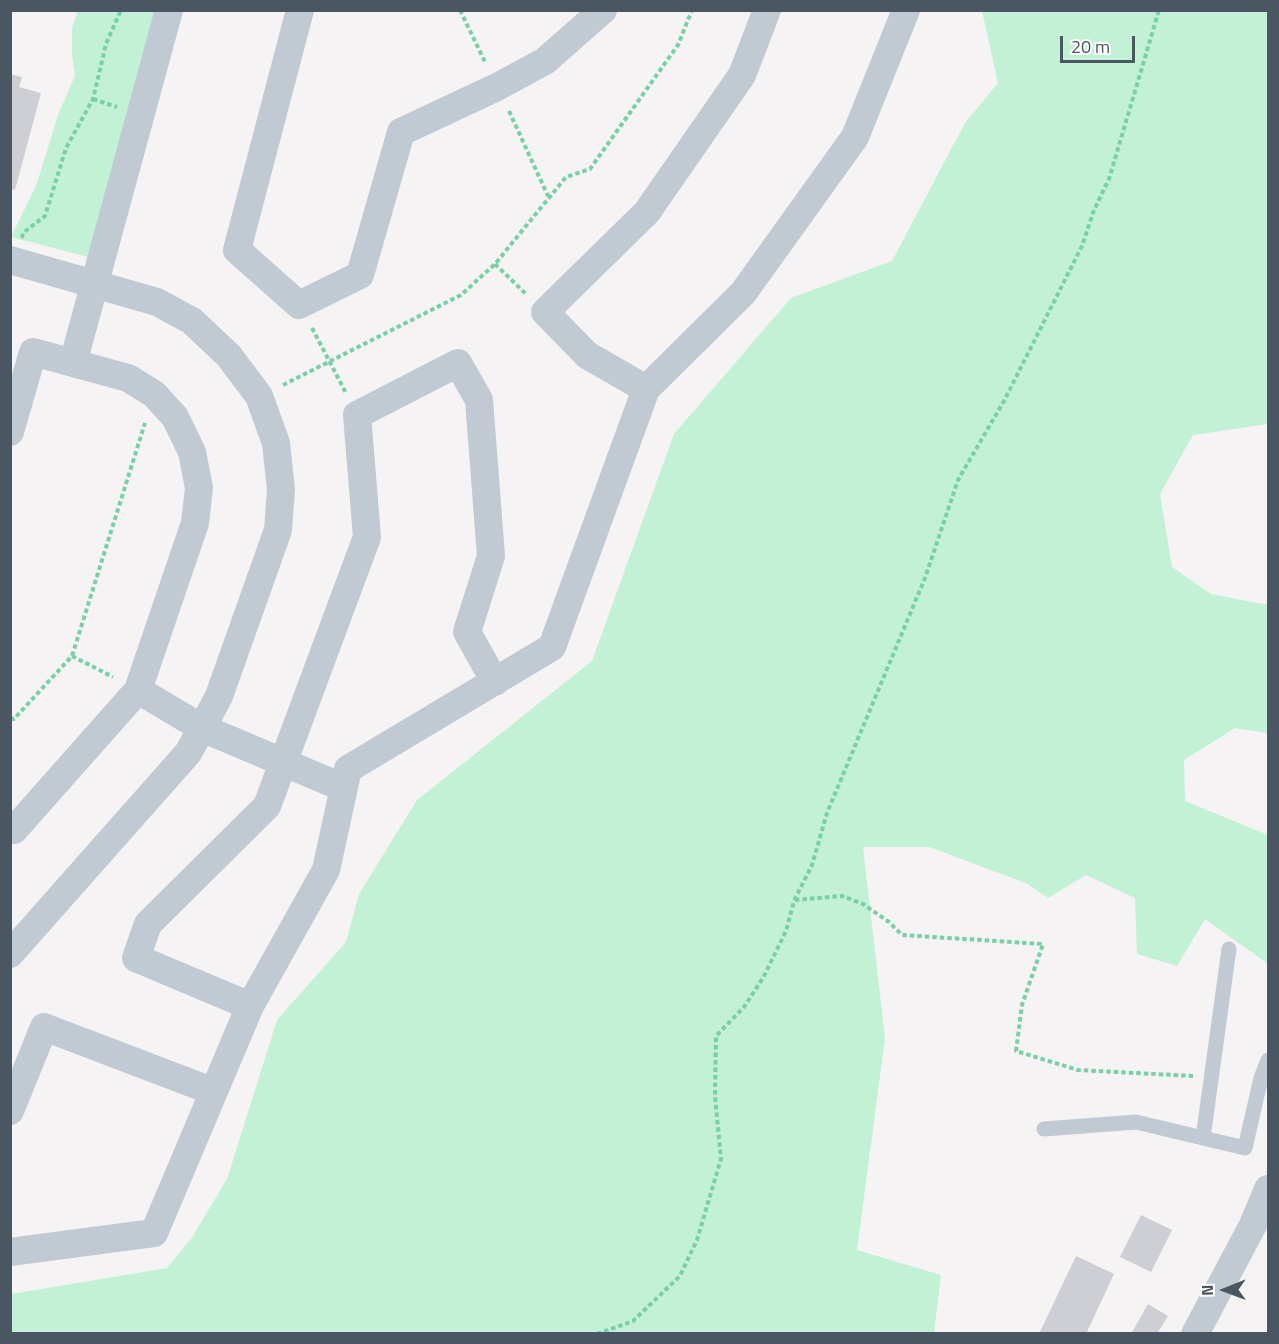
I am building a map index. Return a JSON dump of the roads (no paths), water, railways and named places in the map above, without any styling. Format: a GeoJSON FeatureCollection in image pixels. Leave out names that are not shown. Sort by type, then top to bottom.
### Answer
{"type":"FeatureCollection","features":[{"type":"Feature","properties":{"kind":"street"},"geometry":{"type":"LineString","coordinates":[[73,363],[169,10]]}},
{"type":"Feature","properties":{"kind":"street"},"geometry":{"type":"LineString","coordinates":[[300,10],[237,250],[299,305],[360,274],[401,132],[501,95],[545,61],[603,10]]}},
{"type":"Feature","properties":{"kind":"street"},"geometry":{"type":"LineString","coordinates":[[646,388],[587,355],[545,312],[647,212],[742,75],[767,10]]}},
{"type":"Feature","properties":{"kind":"street"},"geometry":{"type":"LineString","coordinates":[[10,1252],[154,1233],[212,1091],[250,1006],[326,870],[348,769],[552,647],[646,388],[743,293],[855,137],[906,10]]}},
{"type":"Feature","properties":{"kind":"street"},"geometry":{"type":"LineString","coordinates":[[10,954],[188,753],[219,696],[278,530],[281,490],[276,443],[260,396],[229,356],[192,321],[157,302],[13,261]]}},
{"type":"Feature","properties":{"kind":"street"},"geometry":{"type":"LineString","coordinates":[[10,432],[33,352],[128,378],[154,394],[175,417],[192,452],[199,488],[195,523],[138,690],[14,830],[10,829]]}},
{"type":"Feature","properties":{"kind":"street"},"geometry":{"type":"LineString","coordinates":[[250,1006],[136,958],[148,924],[267,806],[367,537],[357,415],[458,363],[479,400],[491,556],[467,632],[495,682]]}},
{"type":"Feature","properties":{"kind":"street"},"geometry":{"type":"LineString","coordinates":[[138,690],[202,728],[344,788]]}},
{"type":"Feature","properties":{"kind":"street"},"geometry":{"type":"LineString","coordinates":[[10,1112],[44,1028],[212,1091]]}},
{"type":"Feature","properties":{"kind":"street"},"geometry":{"type":"LineString","coordinates":[[1195,1334],[1269,1190]]}},
{"type":"Feature","properties":{"kind":"lane"},"geometry":{"type":"LineString","coordinates":[[1203,1138],[1229,948]]}},
{"type":"Feature","properties":{"kind":"lane"},"geometry":{"type":"LineString","coordinates":[[1044,1130],[1136,1122],[1245,1148],[1261,1078],[1269,1060]]}}]}
